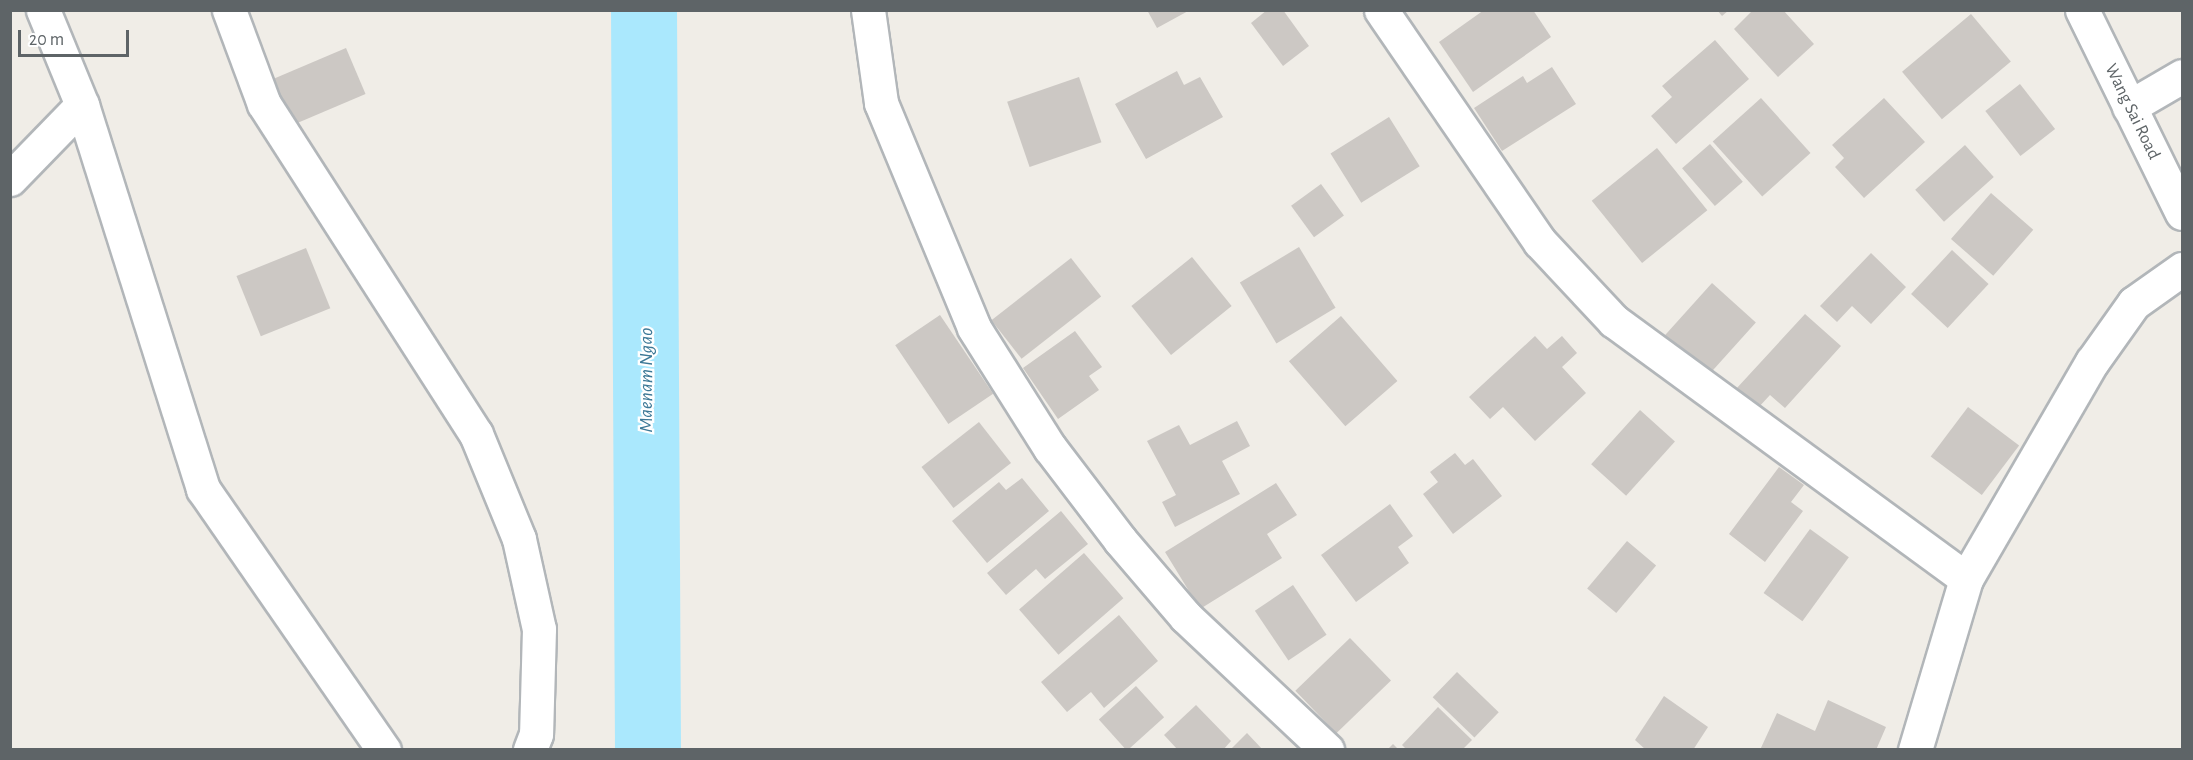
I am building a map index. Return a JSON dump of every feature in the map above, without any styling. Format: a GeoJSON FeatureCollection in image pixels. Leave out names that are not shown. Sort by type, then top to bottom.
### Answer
{"type":"FeatureCollection","features":[{"type":"Feature","properties":{"kind":"street"},"geometry":{"type":"LineString","coordinates":[[43,10],[82,105],[203,489],[384,750]]}},
{"type":"Feature","properties":{"kind":"street"},"geometry":{"type":"LineString","coordinates":[[229,10],[264,104],[476,434],[519,539],[539,630],[536,734],[530,750]]}},
{"type":"Feature","properties":{"kind":"street"},"geometry":{"type":"LineString","coordinates":[[868,10],[880,103],[974,328],[1050,448],[1120,540],[1186,617],[1328,750]]}},
{"type":"Feature","properties":{"kind":"street"},"geometry":{"type":"LineString","coordinates":[[1381,10],[1540,242],[1614,321],[1966,579]]}},
{"type":"Feature","properties":{"kind":"street","name":"Wang Sai Road"},"geometry":{"type":"LineString","coordinates":[[2082,10],[2182,213]]}},
{"type":"Feature","properties":{"kind":"street"},"geometry":{"type":"LineString","coordinates":[[2129,107],[2182,76]]}},
{"type":"Feature","properties":{"kind":"street"},"geometry":{"type":"LineString","coordinates":[[10,179],[82,105]]}},
{"type":"Feature","properties":{"kind":"street"},"geometry":{"type":"LineString","coordinates":[[1915,750],[1966,579],[2092,362],[2134,303],[2182,269]]}},
{"type":"Feature","properties":{"kind":"building"},"geometry":{"type":"Polygon","coordinates":[[[1147,10],[1190,10],[1157,28],[1147,10]]]}},
{"type":"Feature","properties":{"kind":"building"},"geometry":{"type":"Polygon","coordinates":[[[1267,10],[1283,10],[1309,46],[1283,66],[1251,23],[1267,10]]]}},
{"type":"Feature","properties":{"kind":"building"},"geometry":{"type":"Polygon","coordinates":[[[1484,10],[1533,10],[1551,37],[1473,92],[1439,42],[1484,10]]]}},
{"type":"Feature","properties":{"kind":"building"},"geometry":{"type":"Polygon","coordinates":[[[1717,10],[1729,10],[1722,16],[1717,10]]]}},
{"type":"Feature","properties":{"kind":"building"},"geometry":{"type":"Polygon","coordinates":[[[1753,10],[1783,10],[1814,44],[1778,77],[1734,29],[1753,10]]]}},
{"type":"Feature","properties":{"kind":"building"},"geometry":{"type":"Polygon","coordinates":[[[1971,14],[2011,61],[1942,119],[1902,72],[1971,14]]]}},
{"type":"Feature","properties":{"kind":"building"},"geometry":{"type":"Polygon","coordinates":[[[1715,40],[1749,79],[1676,144],[1651,116],[1672,97],[1662,86],[1715,40]]]}},
{"type":"Feature","properties":{"kind":"building"},"geometry":{"type":"Polygon","coordinates":[[[346,48],[366,94],[289,126],[270,80],[346,48]]]}},
{"type":"Feature","properties":{"kind":"building"},"geometry":{"type":"Polygon","coordinates":[[[1552,67],[1576,104],[1502,151],[1474,108],[1523,76],[1527,83],[1552,67]]]}},
{"type":"Feature","properties":{"kind":"building"},"geometry":{"type":"Polygon","coordinates":[[[1177,71],[1184,85],[1200,77],[1223,117],[1146,159],[1115,104],[1177,71]]]}},
{"type":"Feature","properties":{"kind":"building"},"geometry":{"type":"Polygon","coordinates":[[[1079,77],[1101,142],[1030,167],[1007,102],[1079,77]]]}},
{"type":"Feature","properties":{"kind":"building"},"geometry":{"type":"Polygon","coordinates":[[[2020,84],[2055,129],[2020,156],[1985,111],[2020,84]]]}},
{"type":"Feature","properties":{"kind":"building"},"geometry":{"type":"Polygon","coordinates":[[[1761,98],[1811,153],[1762,196],[1713,141],[1761,98]]]}},
{"type":"Feature","properties":{"kind":"building"},"geometry":{"type":"Polygon","coordinates":[[[1884,98],[1925,142],[1864,198],[1835,167],[1844,158],[1832,145],[1884,98]]]}},
{"type":"Feature","properties":{"kind":"building"},"geometry":{"type":"Polygon","coordinates":[[[1389,117],[1420,166],[1361,203],[1330,154],[1389,117]]]}},
{"type":"Feature","properties":{"kind":"building"},"geometry":{"type":"Polygon","coordinates":[[[1710,144],[1743,182],[1715,206],[1682,168],[1710,144]]]}},
{"type":"Feature","properties":{"kind":"building"},"geometry":{"type":"Polygon","coordinates":[[[1965,145],[1994,177],[1944,222],[1915,190],[1965,145]]]}},
{"type":"Feature","properties":{"kind":"building"},"geometry":{"type":"Polygon","coordinates":[[[1657,148],[1707,210],[1642,263],[1592,201],[1657,148]]]}},
{"type":"Feature","properties":{"kind":"building"},"geometry":{"type":"Polygon","coordinates":[[[1321,184],[1344,216],[1314,237],[1291,206],[1321,184]]]}},
{"type":"Feature","properties":{"kind":"building"},"geometry":{"type":"Polygon","coordinates":[[[1991,193],[2033,230],[1993,276],[1951,239],[1991,193]]]}},
{"type":"Feature","properties":{"kind":"building"},"geometry":{"type":"Polygon","coordinates":[[[1299,247],[1336,308],[1276,343],[1240,283],[1299,247]]]}},
{"type":"Feature","properties":{"kind":"building"},"geometry":{"type":"Polygon","coordinates":[[[306,248],[330,308],[261,336],[236,276],[306,248]]]}},
{"type":"Feature","properties":{"kind":"building"},"geometry":{"type":"Polygon","coordinates":[[[1952,250],[1989,284],[1948,328],[1911,294],[1952,250]]]}},
{"type":"Feature","properties":{"kind":"building"},"geometry":{"type":"Polygon","coordinates":[[[1871,253],[1906,287],[1871,324],[1852,306],[1837,322],[1820,306],[1871,253]]]}},
{"type":"Feature","properties":{"kind":"building"},"geometry":{"type":"Polygon","coordinates":[[[1192,257],[1232,306],[1171,355],[1131,306],[1192,257]]]}},
{"type":"Feature","properties":{"kind":"building"},"geometry":{"type":"Polygon","coordinates":[[[1071,258],[1101,297],[1022,359],[991,320],[1071,258]]]}},
{"type":"Feature","properties":{"kind":"building"},"geometry":{"type":"Polygon","coordinates":[[[1712,283],[1756,322],[1705,379],[1661,339],[1712,283]]]}},
{"type":"Feature","properties":{"kind":"building"},"geometry":{"type":"Polygon","coordinates":[[[1805,314],[1841,346],[1785,408],[1770,395],[1757,409],[1736,389],[1805,314]]]}},
{"type":"Feature","properties":{"kind":"building"},"geometry":{"type":"Polygon","coordinates":[[[940,315],[993,394],[948,424],[895,345],[940,315]]]}},
{"type":"Feature","properties":{"kind":"building"},"geometry":{"type":"Polygon","coordinates":[[[1341,316],[1397,381],[1345,426],[1289,361],[1341,316]]]}},
{"type":"Feature","properties":{"kind":"building"},"geometry":{"type":"Polygon","coordinates":[[[1075,331],[1102,367],[1089,376],[1099,390],[1058,419],[1023,368],[1075,331]]]}},
{"type":"Feature","properties":{"kind":"building"},"geometry":{"type":"Polygon","coordinates":[[[1535,336],[1547,349],[1562,336],[1577,353],[1562,367],[1586,393],[1535,441],[1503,407],[1490,419],[1469,397],[1535,336]]]}},
{"type":"Feature","properties":{"kind":"building"},"geometry":{"type":"Polygon","coordinates":[[[1968,407],[2019,446],[1982,495],[1931,457],[1968,407]]]}},
{"type":"Feature","properties":{"kind":"building"},"geometry":{"type":"Polygon","coordinates":[[[1640,410],[1675,441],[1626,496],[1591,464],[1640,410]]]}},
{"type":"Feature","properties":{"kind":"building"},"geometry":{"type":"Polygon","coordinates":[[[1237,421],[1250,446],[1222,461],[1240,494],[1175,527],[1162,502],[1176,495],[1147,441],[1179,425],[1190,445],[1237,421]]]}},
{"type":"Feature","properties":{"kind":"building"},"geometry":{"type":"Polygon","coordinates":[[[979,422],[1011,463],[953,508],[921,467],[979,422]]]}},
{"type":"Feature","properties":{"kind":"building"},"geometry":{"type":"Polygon","coordinates":[[[1455,453],[1465,465],[1473,459],[1502,496],[1453,534],[1423,494],[1438,482],[1430,472],[1455,453]]]}},
{"type":"Feature","properties":{"kind":"building"},"geometry":{"type":"Polygon","coordinates":[[[1779,467],[1804,485],[1791,502],[1803,511],[1765,562],[1729,534],[1779,467]]]}},
{"type":"Feature","properties":{"kind":"building"},"geometry":{"type":"Polygon","coordinates":[[[1022,478],[1049,511],[987,563],[952,521],[999,482],[1006,490],[1022,478]]]}},
{"type":"Feature","properties":{"kind":"building"},"geometry":{"type":"Polygon","coordinates":[[[1276,483],[1297,515],[1267,534],[1282,558],[1200,609],[1165,552],[1276,483]]]}},
{"type":"Feature","properties":{"kind":"building"},"geometry":{"type":"Polygon","coordinates":[[[1390,504],[1413,536],[1398,547],[1409,563],[1356,602],[1321,555],[1390,504]]]}},
{"type":"Feature","properties":{"kind":"building"},"geometry":{"type":"Polygon","coordinates":[[[1061,511],[1088,544],[1045,579],[1036,569],[1006,595],[987,573],[1061,511]]]}},
{"type":"Feature","properties":{"kind":"building"},"geometry":{"type":"Polygon","coordinates":[[[1810,529],[1849,557],[1802,621],[1764,593],[1810,529]]]}},
{"type":"Feature","properties":{"kind":"building"},"geometry":{"type":"Polygon","coordinates":[[[1627,541],[1656,565],[1616,613],[1587,588],[1627,541]]]}},
{"type":"Feature","properties":{"kind":"building"},"geometry":{"type":"Polygon","coordinates":[[[1084,553],[1123,598],[1058,655],[1019,609],[1084,553]]]}},
{"type":"Feature","properties":{"kind":"building"},"geometry":{"type":"Polygon","coordinates":[[[1293,585],[1327,635],[1288,660],[1255,611],[1293,585]]]}},
{"type":"Feature","properties":{"kind":"building"},"geometry":{"type":"Polygon","coordinates":[[[1119,615],[1158,661],[1104,708],[1091,692],[1067,712],[1041,682],[1119,615]]]}},
{"type":"Feature","properties":{"kind":"building"},"geometry":{"type":"Polygon","coordinates":[[[1350,638],[1391,680],[1336,733],[1295,691],[1350,638]]]}},
{"type":"Feature","properties":{"kind":"building"},"geometry":{"type":"Polygon","coordinates":[[[1457,672],[1499,712],[1474,737],[1433,697],[1457,672]]]}},
{"type":"Feature","properties":{"kind":"building"},"geometry":{"type":"Polygon","coordinates":[[[1136,686],[1164,717],[1128,750],[1099,719],[1136,686]]]}},
{"type":"Feature","properties":{"kind":"building"},"geometry":{"type":"Polygon","coordinates":[[[1664,696],[1708,727],[1693,750],[1646,750],[1635,740],[1664,696]]]}},
{"type":"Feature","properties":{"kind":"building"},"geometry":{"type":"Polygon","coordinates":[[[1828,700],[1886,727],[1876,750],[1760,750],[1777,713],[1815,731],[1828,700]]]}},
{"type":"Feature","properties":{"kind":"building"},"geometry":{"type":"Polygon","coordinates":[[[1196,705],[1231,741],[1223,750],[1178,750],[1164,735],[1196,705]]]}},
{"type":"Feature","properties":{"kind":"building"},"geometry":{"type":"Polygon","coordinates":[[[1438,707],[1472,740],[1462,750],[1407,750],[1402,745],[1438,707]]]}},
{"type":"Feature","properties":{"kind":"building"},"geometry":{"type":"Polygon","coordinates":[[[1247,733],[1263,750],[1230,750],[1247,733]]]}},
{"type":"Feature","properties":{"kind":"building"},"geometry":{"type":"Polygon","coordinates":[[[1393,744],[1399,750],[1387,750],[1393,744]]]}},
{"type":"Feature","properties":{"kind":"waterway","name":"Maenam Ngao"},"geometry":{"type":"LineString","coordinates":[[644,10],[648,750]]}}]}
